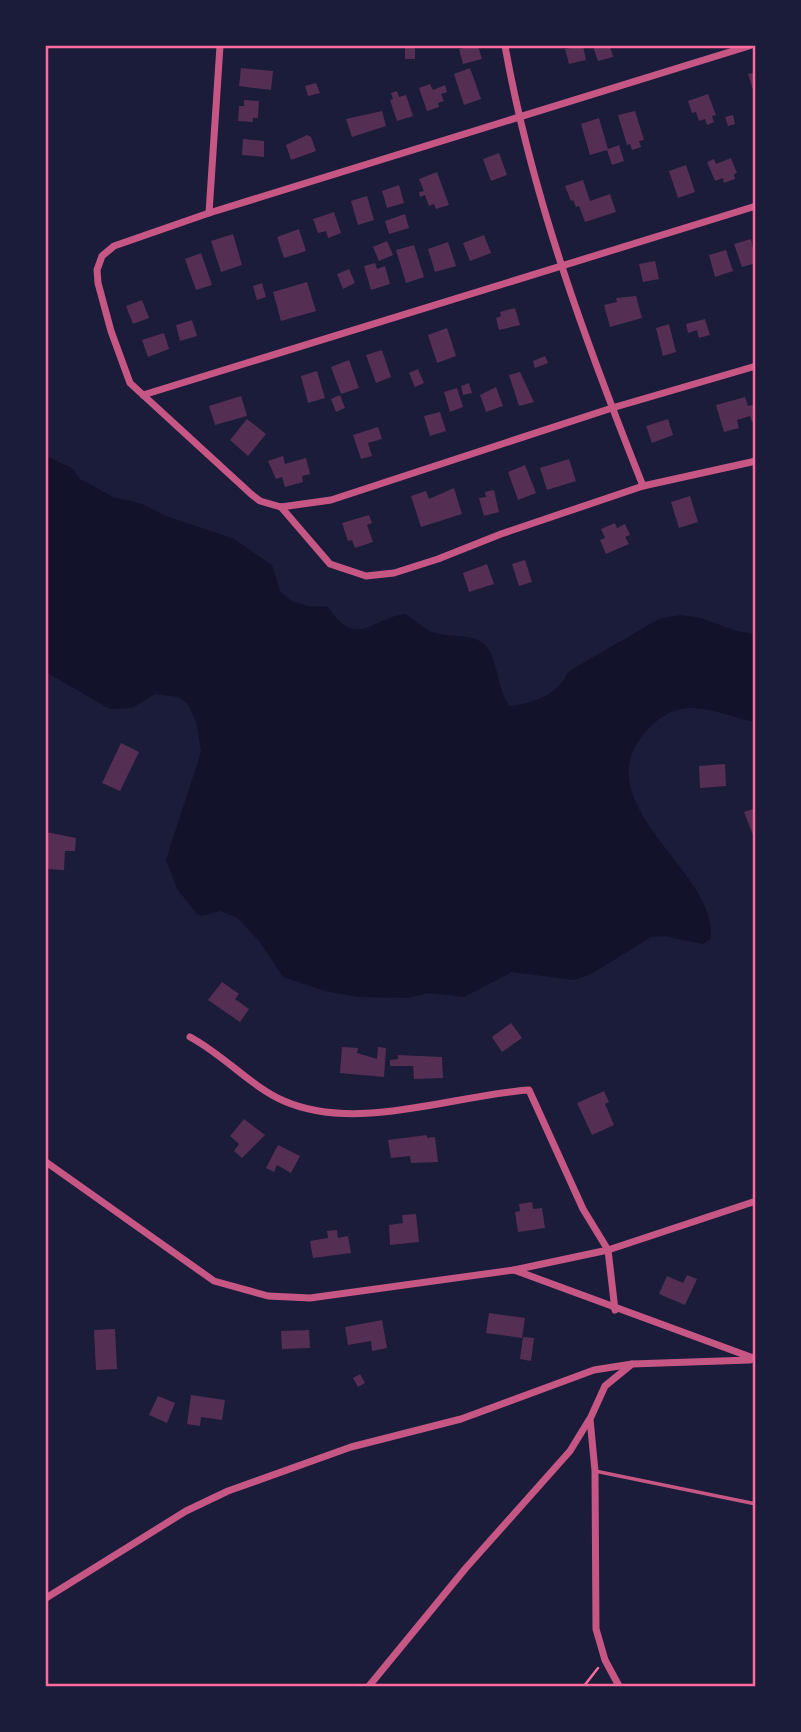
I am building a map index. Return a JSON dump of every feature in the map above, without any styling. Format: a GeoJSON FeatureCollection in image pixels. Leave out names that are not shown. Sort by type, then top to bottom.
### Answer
{"type":"FeatureCollection","features":[{"type":"Feature","properties":{"kind":"street"},"geometry":{"type":"LineString","coordinates":[[209,213],[220,46]]}},
{"type":"Feature","properties":{"kind":"street"},"geometry":{"type":"LineString","coordinates":[[505,46],[518,118],[612,408],[643,486]]}},
{"type":"Feature","properties":{"kind":"street"},"geometry":{"type":"LineString","coordinates":[[749,46],[209,213],[114,246],[102,256],[97,276],[104,311],[125,373],[143,395],[251,494],[260,501],[281,507],[331,500],[612,408],[685,389],[755,366]]}},
{"type":"Feature","properties":{"kind":"street"},"geometry":{"type":"LineString","coordinates":[[143,395],[755,206]]}},
{"type":"Feature","properties":{"kind":"street"},"geometry":{"type":"LineString","coordinates":[[281,507],[330,564],[366,576],[394,573],[438,559],[501,534],[643,486],[755,461]]}},
{"type":"Feature","properties":{"kind":"street"},"geometry":{"type":"LineString","coordinates":[[190,1037],[276,1097],[295,1105],[336,1113],[404,1108],[488,1093],[529,1090],[583,1209],[608,1250],[615,1310]]}},
{"type":"Feature","properties":{"kind":"street"},"geometry":{"type":"LineString","coordinates":[[46,1162],[100,1197],[201,1273],[239,1290],[277,1297],[310,1298],[514,1270],[608,1250],[755,1201]]}},
{"type":"Feature","properties":{"kind":"street"},"geometry":{"type":"LineString","coordinates":[[514,1270],[615,1310],[755,1360]]}},
{"type":"Feature","properties":{"kind":"street"},"geometry":{"type":"LineString","coordinates":[[46,1598],[186,1511],[236,1488],[351,1447],[461,1419],[594,1370],[632,1364],[755,1360]]}},
{"type":"Feature","properties":{"kind":"street"},"geometry":{"type":"LineString","coordinates":[[369,1686],[478,1553],[570,1451],[590,1419],[605,1387],[632,1364]]}},
{"type":"Feature","properties":{"kind":"street"},"geometry":{"type":"LineString","coordinates":[[590,1419],[595,1471],[596,1629],[605,1660],[619,1686]]}},
{"type":"Feature","properties":{"kind":"lane"},"geometry":{"type":"LineString","coordinates":[[595,1471],[755,1504]]}},
{"type":"Feature","properties":{"kind":"path"},"geometry":{"type":"LineString","coordinates":[[584,1686],[605,1660]]}},
{"type":"Feature","properties":{"kind":"shaded area"},"geometry":{"type":"Polygon","coordinates":[[[46,456],[72,468],[80,479],[113,497],[142,504],[166,516],[234,539],[272,565],[280,591],[291,601],[308,606],[328,607],[347,627],[364,628],[405,614],[432,632],[480,641],[491,654],[509,706],[528,703],[547,695],[559,686],[571,670],[659,619],[681,615],[701,618],[736,631],[755,634],[755,722],[696,708],[670,713],[643,735],[630,762],[631,788],[642,814],[697,891],[708,915],[710,939],[703,944],[664,936],[651,937],[593,973],[574,980],[512,972],[464,997],[428,993],[409,998],[358,997],[325,991],[283,977],[259,941],[238,918],[220,911],[202,916],[197,914],[178,890],[166,860],[201,752],[197,724],[188,704],[178,697],[155,694],[132,708],[110,709],[46,672],[46,456]]]}},
{"type":"Feature","properties":{"kind":"building"},"geometry":{"type":"Polygon","coordinates":[[[478,46],[482,59],[463,64],[459,49],[478,46]]]}},
{"type":"Feature","properties":{"kind":"building"},"geometry":{"type":"Polygon","coordinates":[[[583,46],[586,60],[569,64],[565,49],[583,46]]]}},
{"type":"Feature","properties":{"kind":"building"},"geometry":{"type":"Polygon","coordinates":[[[593,46],[610,46],[613,57],[598,61],[593,46]]]}},
{"type":"Feature","properties":{"kind":"building"},"geometry":{"type":"Polygon","coordinates":[[[405,47],[415,47],[415,59],[405,59],[405,47]]]}},
{"type":"Feature","properties":{"kind":"building"},"geometry":{"type":"Polygon","coordinates":[[[241,68],[273,71],[271,90],[239,86],[241,68]]]}},
{"type":"Feature","properties":{"kind":"building"},"geometry":{"type":"Polygon","coordinates":[[[470,68],[481,99],[464,105],[454,74],[470,68]]]}},
{"type":"Feature","properties":{"kind":"building"},"geometry":{"type":"Polygon","coordinates":[[[756,72],[756,96],[755,96],[748,74],[756,72]]]}},
{"type":"Feature","properties":{"kind":"building"},"geometry":{"type":"Polygon","coordinates":[[[316,83],[320,93],[308,96],[305,86],[316,83]]]}},
{"type":"Feature","properties":{"kind":"building"},"geometry":{"type":"Polygon","coordinates":[[[430,84],[433,90],[445,85],[447,92],[441,94],[444,101],[438,103],[439,107],[427,111],[419,88],[430,84]]]}},
{"type":"Feature","properties":{"kind":"building"},"geometry":{"type":"Polygon","coordinates":[[[397,91],[399,97],[406,95],[413,116],[397,121],[390,100],[393,99],[391,93],[397,91]]]}},
{"type":"Feature","properties":{"kind":"building"},"geometry":{"type":"Polygon","coordinates":[[[708,94],[716,115],[712,116],[714,122],[707,125],[705,119],[699,121],[696,112],[692,113],[688,101],[708,94]]]}},
{"type":"Feature","properties":{"kind":"building"},"geometry":{"type":"Polygon","coordinates":[[[244,100],[259,101],[258,118],[253,118],[253,122],[238,121],[239,106],[244,106],[244,100]]]}},
{"type":"Feature","properties":{"kind":"building"},"geometry":{"type":"Polygon","coordinates":[[[382,111],[386,126],[352,137],[346,119],[382,111]]]}},
{"type":"Feature","properties":{"kind":"building"},"geometry":{"type":"Polygon","coordinates":[[[635,111],[644,140],[639,141],[641,147],[632,150],[630,144],[627,145],[618,115],[635,111]]]}},
{"type":"Feature","properties":{"kind":"building"},"geometry":{"type":"Polygon","coordinates":[[[733,115],[735,124],[728,126],[725,117],[733,115]]]}},
{"type":"Feature","properties":{"kind":"building"},"geometry":{"type":"Polygon","coordinates":[[[599,118],[608,149],[619,145],[624,161],[612,165],[607,150],[590,155],[581,124],[599,118]]]}},
{"type":"Feature","properties":{"kind":"building"},"geometry":{"type":"Polygon","coordinates":[[[307,135],[311,137],[316,151],[291,160],[286,145],[307,135]]]}},
{"type":"Feature","properties":{"kind":"building"},"geometry":{"type":"Polygon","coordinates":[[[243,139],[264,141],[264,157],[242,155],[243,139]]]}},
{"type":"Feature","properties":{"kind":"building"},"geometry":{"type":"Polygon","coordinates":[[[499,153],[507,175],[491,181],[483,159],[499,153]]]}},
{"type":"Feature","properties":{"kind":"building"},"geometry":{"type":"Polygon","coordinates":[[[731,158],[737,173],[734,174],[735,179],[724,183],[723,178],[715,181],[707,162],[714,159],[716,164],[731,158]]]}},
{"type":"Feature","properties":{"kind":"building"},"geometry":{"type":"Polygon","coordinates":[[[686,165],[695,192],[678,198],[669,171],[686,165]]]}},
{"type":"Feature","properties":{"kind":"building"},"geometry":{"type":"Polygon","coordinates":[[[437,172],[449,205],[436,209],[434,204],[429,206],[425,195],[420,197],[419,192],[424,191],[419,179],[437,172]]]}},
{"type":"Feature","properties":{"kind":"building"},"geometry":{"type":"Polygon","coordinates":[[[583,180],[590,201],[610,194],[616,212],[585,222],[579,206],[576,207],[573,200],[571,201],[565,186],[583,180]]]}},
{"type":"Feature","properties":{"kind":"building"},"geometry":{"type":"Polygon","coordinates":[[[399,185],[404,203],[387,208],[382,191],[399,185]]]}},
{"type":"Feature","properties":{"kind":"building"},"geometry":{"type":"Polygon","coordinates":[[[367,196],[374,220],[358,225],[351,201],[367,196]]]}},
{"type":"Feature","properties":{"kind":"building"},"geometry":{"type":"Polygon","coordinates":[[[334,212],[341,233],[328,238],[326,231],[318,233],[313,219],[334,212]]]}},
{"type":"Feature","properties":{"kind":"building"},"geometry":{"type":"Polygon","coordinates":[[[405,214],[409,228],[389,234],[385,221],[405,214]]]}},
{"type":"Feature","properties":{"kind":"building"},"geometry":{"type":"Polygon","coordinates":[[[299,229],[306,251],[284,258],[277,237],[299,229]]]}},
{"type":"Feature","properties":{"kind":"building"},"geometry":{"type":"Polygon","coordinates":[[[233,234],[242,265],[221,272],[211,241],[233,234]]]}},
{"type":"Feature","properties":{"kind":"building"},"geometry":{"type":"Polygon","coordinates":[[[484,235],[491,253],[470,261],[463,243],[484,235]]]}},
{"type":"Feature","properties":{"kind":"building"},"geometry":{"type":"Polygon","coordinates":[[[751,239],[756,263],[742,267],[734,244],[751,239]]]}},
{"type":"Feature","properties":{"kind":"building"},"geometry":{"type":"Polygon","coordinates":[[[387,241],[393,255],[379,261],[373,247],[387,241]]]}},
{"type":"Feature","properties":{"kind":"building"},"geometry":{"type":"Polygon","coordinates":[[[448,242],[456,266],[435,272],[428,249],[448,242]]]}},
{"type":"Feature","properties":{"kind":"building"},"geometry":{"type":"Polygon","coordinates":[[[414,245],[424,277],[406,283],[396,250],[414,245]]]}},
{"type":"Feature","properties":{"kind":"building"},"geometry":{"type":"Polygon","coordinates":[[[726,250],[733,271],[715,277],[709,255],[726,250]]]}},
{"type":"Feature","properties":{"kind":"building"},"geometry":{"type":"Polygon","coordinates":[[[201,253],[212,285],[196,290],[185,259],[201,253]]]}},
{"type":"Feature","properties":{"kind":"building"},"geometry":{"type":"Polygon","coordinates":[[[655,261],[659,279],[643,282],[639,264],[655,261]]]}},
{"type":"Feature","properties":{"kind":"building"},"geometry":{"type":"Polygon","coordinates":[[[375,263],[377,269],[385,266],[390,284],[371,290],[364,266],[375,263]]]}},
{"type":"Feature","properties":{"kind":"building"},"geometry":{"type":"Polygon","coordinates":[[[349,269],[355,283],[343,289],[337,274],[349,269]]]}},
{"type":"Feature","properties":{"kind":"building"},"geometry":{"type":"Polygon","coordinates":[[[307,282],[316,311],[281,321],[273,292],[307,282]]]}},
{"type":"Feature","properties":{"kind":"building"},"geometry":{"type":"Polygon","coordinates":[[[262,283],[266,297],[257,300],[253,286],[262,283]]]}},
{"type":"Feature","properties":{"kind":"building"},"geometry":{"type":"Polygon","coordinates":[[[636,296],[642,318],[610,327],[604,305],[617,302],[616,298],[636,296]]]}},
{"type":"Feature","properties":{"kind":"building"},"geometry":{"type":"Polygon","coordinates":[[[142,300],[149,318],[133,324],[126,306],[142,300]]]}},
{"type":"Feature","properties":{"kind":"building"},"geometry":{"type":"Polygon","coordinates":[[[515,308],[520,325],[499,330],[496,318],[501,316],[500,312],[515,308]]]}},
{"type":"Feature","properties":{"kind":"building"},"geometry":{"type":"Polygon","coordinates":[[[705,319],[710,335],[699,338],[697,330],[688,333],[686,324],[705,319]]]}},
{"type":"Feature","properties":{"kind":"building"},"geometry":{"type":"Polygon","coordinates":[[[192,320],[197,336],[180,341],[176,325],[192,320]]]}},
{"type":"Feature","properties":{"kind":"building"},"geometry":{"type":"Polygon","coordinates":[[[669,324],[676,352],[663,356],[656,328],[669,324]]]}},
{"type":"Feature","properties":{"kind":"building"},"geometry":{"type":"Polygon","coordinates":[[[447,328],[456,356],[437,363],[428,335],[447,328]]]}},
{"type":"Feature","properties":{"kind":"building"},"geometry":{"type":"Polygon","coordinates":[[[164,333],[169,349],[148,357],[142,340],[164,333]]]}},
{"type":"Feature","properties":{"kind":"building"},"geometry":{"type":"Polygon","coordinates":[[[382,350],[391,377],[376,383],[366,355],[382,350]]]}},
{"type":"Feature","properties":{"kind":"building"},"geometry":{"type":"Polygon","coordinates":[[[545,356],[548,363],[535,368],[533,361],[545,356]]]}},
{"type":"Feature","properties":{"kind":"building"},"geometry":{"type":"Polygon","coordinates":[[[349,360],[359,388],[341,394],[331,367],[349,360]]]}},
{"type":"Feature","properties":{"kind":"building"},"geometry":{"type":"Polygon","coordinates":[[[418,369],[424,383],[415,387],[409,373],[418,369]]]}},
{"type":"Feature","properties":{"kind":"building"},"geometry":{"type":"Polygon","coordinates":[[[317,371],[325,398],[308,403],[301,376],[317,371]]]}},
{"type":"Feature","properties":{"kind":"building"},"geometry":{"type":"Polygon","coordinates":[[[520,372],[534,402],[519,406],[509,375],[520,372]]]}},
{"type":"Feature","properties":{"kind":"building"},"geometry":{"type":"Polygon","coordinates":[[[469,383],[472,393],[463,395],[461,386],[469,383]]]}},
{"type":"Feature","properties":{"kind":"building"},"geometry":{"type":"Polygon","coordinates":[[[496,387],[503,406],[486,412],[480,395],[496,387]]]}},
{"type":"Feature","properties":{"kind":"building"},"geometry":{"type":"Polygon","coordinates":[[[457,388],[463,407],[450,412],[444,392],[457,388]]]}},
{"type":"Feature","properties":{"kind":"building"},"geometry":{"type":"Polygon","coordinates":[[[340,395],[345,408],[336,412],[331,399],[340,395]]]}},
{"type":"Feature","properties":{"kind":"building"},"geometry":{"type":"Polygon","coordinates":[[[241,396],[247,416],[215,425],[209,406],[241,396]]]}},
{"type":"Feature","properties":{"kind":"building"},"geometry":{"type":"Polygon","coordinates":[[[745,397],[748,406],[756,404],[756,421],[752,422],[750,416],[737,420],[739,428],[724,432],[716,405],[745,397]]]}},
{"type":"Feature","properties":{"kind":"building"},"geometry":{"type":"Polygon","coordinates":[[[440,412],[446,431],[430,436],[424,416],[440,412]]]}},
{"type":"Feature","properties":{"kind":"building"},"geometry":{"type":"Polygon","coordinates":[[[247,419],[266,434],[248,456],[230,440],[247,419]]]}},
{"type":"Feature","properties":{"kind":"building"},"geometry":{"type":"Polygon","coordinates":[[[668,419],[673,435],[652,443],[646,426],[668,419]]]}},
{"type":"Feature","properties":{"kind":"building"},"geometry":{"type":"Polygon","coordinates":[[[378,427],[382,439],[368,443],[372,456],[361,459],[353,435],[378,427]]]}},
{"type":"Feature","properties":{"kind":"building"},"geometry":{"type":"Polygon","coordinates":[[[283,456],[285,464],[306,458],[310,474],[302,476],[303,482],[285,487],[282,477],[276,479],[268,461],[283,456]]]}},
{"type":"Feature","properties":{"kind":"building"},"geometry":{"type":"Polygon","coordinates":[[[569,459],[576,481],[547,490],[540,468],[569,459]]]}},
{"type":"Feature","properties":{"kind":"building"},"geometry":{"type":"Polygon","coordinates":[[[525,465],[536,493],[518,500],[508,472],[525,465]]]}},
{"type":"Feature","properties":{"kind":"building"},"geometry":{"type":"Polygon","coordinates":[[[454,488],[462,514],[421,527],[411,496],[426,491],[429,499],[454,488]]]}},
{"type":"Feature","properties":{"kind":"building"},"geometry":{"type":"Polygon","coordinates":[[[494,490],[499,512],[484,516],[479,498],[486,497],[485,492],[494,490]]]}},
{"type":"Feature","properties":{"kind":"building"},"geometry":{"type":"Polygon","coordinates":[[[690,496],[698,522],[679,528],[671,502],[690,496]]]}},
{"type":"Feature","properties":{"kind":"building"},"geometry":{"type":"Polygon","coordinates":[[[369,515],[372,523],[367,525],[373,542],[355,548],[352,540],[348,541],[342,523],[369,515]]]}},
{"type":"Feature","properties":{"kind":"building"},"geometry":{"type":"Polygon","coordinates":[[[615,523],[617,528],[625,524],[630,535],[625,537],[629,544],[606,554],[600,540],[605,538],[601,529],[615,523]]]}},
{"type":"Feature","properties":{"kind":"building"},"geometry":{"type":"Polygon","coordinates":[[[525,560],[532,582],[519,586],[512,564],[525,560]]]}},
{"type":"Feature","properties":{"kind":"building"},"geometry":{"type":"Polygon","coordinates":[[[487,564],[494,584],[469,592],[463,573],[487,564]]]}},
{"type":"Feature","properties":{"kind":"building"},"geometry":{"type":"Polygon","coordinates":[[[121,743],[139,752],[120,791],[102,783],[121,743]]]}},
{"type":"Feature","properties":{"kind":"building"},"geometry":{"type":"Polygon","coordinates":[[[725,764],[726,786],[700,788],[699,766],[725,764]]]}},
{"type":"Feature","properties":{"kind":"building"},"geometry":{"type":"Polygon","coordinates":[[[756,808],[756,840],[755,840],[744,812],[756,808]]]}},
{"type":"Feature","properties":{"kind":"building"},"geometry":{"type":"Polygon","coordinates":[[[46,832],[76,838],[75,851],[65,851],[64,870],[46,869],[46,832]]]}},
{"type":"Feature","properties":{"kind":"building"},"geometry":{"type":"Polygon","coordinates":[[[222,982],[239,994],[235,999],[249,1009],[240,1022],[208,1000],[222,982]]]}},
{"type":"Feature","properties":{"kind":"building"},"geometry":{"type":"Polygon","coordinates":[[[511,1023],[522,1038],[502,1052],[492,1037],[511,1023]]]}},
{"type":"Feature","properties":{"kind":"building"},"geometry":{"type":"Polygon","coordinates":[[[342,1047],[358,1048],[357,1053],[377,1059],[378,1047],[386,1048],[384,1077],[340,1073],[342,1047]]]}},
{"type":"Feature","properties":{"kind":"building"},"geometry":{"type":"Polygon","coordinates":[[[398,1055],[442,1057],[443,1078],[414,1079],[413,1066],[390,1066],[390,1060],[398,1059],[398,1055]]]}},
{"type":"Feature","properties":{"kind":"building"},"geometry":{"type":"Polygon","coordinates":[[[604,1091],[609,1102],[605,1104],[614,1125],[592,1135],[577,1103],[604,1091]]]}},
{"type":"Feature","properties":{"kind":"building"},"geometry":{"type":"Polygon","coordinates":[[[244,1119],[265,1135],[242,1158],[234,1151],[239,1144],[230,1136],[244,1119]]]}},
{"type":"Feature","properties":{"kind":"building"},"geometry":{"type":"Polygon","coordinates":[[[427,1135],[427,1138],[435,1137],[438,1162],[411,1163],[410,1156],[391,1158],[388,1140],[427,1135]]]}},
{"type":"Feature","properties":{"kind":"building"},"geometry":{"type":"Polygon","coordinates":[[[278,1145],[300,1156],[291,1173],[277,1165],[274,1172],[266,1168],[278,1145]]]}},
{"type":"Feature","properties":{"kind":"building"},"geometry":{"type":"Polygon","coordinates":[[[532,1202],[533,1209],[542,1208],[545,1228],[518,1232],[515,1212],[520,1211],[519,1204],[532,1202]]]}},
{"type":"Feature","properties":{"kind":"building"},"geometry":{"type":"Polygon","coordinates":[[[416,1214],[419,1242],[390,1245],[389,1225],[403,1223],[402,1215],[416,1214]]]}},
{"type":"Feature","properties":{"kind":"building"},"geometry":{"type":"Polygon","coordinates":[[[337,1230],[338,1238],[348,1236],[351,1253],[313,1258],[310,1241],[328,1238],[327,1231],[337,1230]]]}},
{"type":"Feature","properties":{"kind":"building"},"geometry":{"type":"Polygon","coordinates":[[[687,1275],[697,1279],[685,1305],[659,1294],[667,1276],[683,1283],[687,1275]]]}},
{"type":"Feature","properties":{"kind":"building"},"geometry":{"type":"Polygon","coordinates":[[[489,1313],[525,1318],[522,1338],[486,1333],[489,1313]]]}},
{"type":"Feature","properties":{"kind":"building"},"geometry":{"type":"Polygon","coordinates":[[[382,1320],[387,1348],[372,1351],[371,1341],[348,1345],[345,1327],[382,1320]]]}},
{"type":"Feature","properties":{"kind":"building"},"geometry":{"type":"Polygon","coordinates":[[[115,1329],[117,1369],[96,1370],[94,1330],[115,1329]]]}},
{"type":"Feature","properties":{"kind":"building"},"geometry":{"type":"Polygon","coordinates":[[[309,1330],[310,1348],[282,1349],[281,1331],[309,1330]]]}},
{"type":"Feature","properties":{"kind":"building"},"geometry":{"type":"Polygon","coordinates":[[[523,1337],[534,1338],[531,1361],[520,1359],[523,1337]]]}},
{"type":"Feature","properties":{"kind":"building"},"geometry":{"type":"Polygon","coordinates":[[[360,1374],[365,1383],[358,1387],[353,1378],[360,1374]]]}},
{"type":"Feature","properties":{"kind":"building"},"geometry":{"type":"Polygon","coordinates":[[[191,1395],[225,1400],[222,1420],[201,1417],[200,1426],[187,1424],[191,1395]]]}},
{"type":"Feature","properties":{"kind":"building"},"geometry":{"type":"Polygon","coordinates":[[[158,1396],[175,1403],[167,1423],[149,1415],[158,1396]]]}}]}
